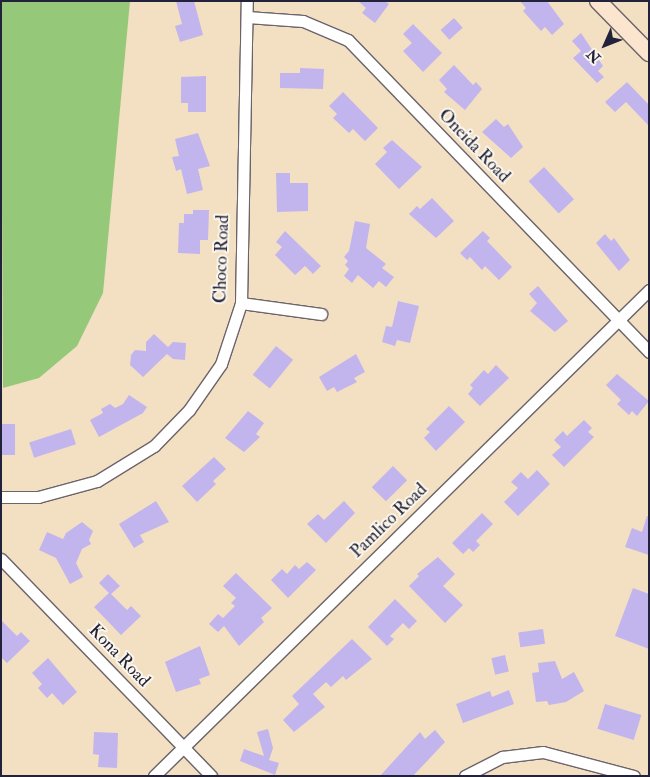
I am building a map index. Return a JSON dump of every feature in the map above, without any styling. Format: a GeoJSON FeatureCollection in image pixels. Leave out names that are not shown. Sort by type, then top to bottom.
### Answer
{"type":"FeatureCollection","features":[{"type":"Feature","properties":{"kind":"street","name":"Choco Road"},"geometry":{"type":"LineString","coordinates":[[1,497],[38,497],[97,481],[154,446],[190,410],[220,364],[240,304],[247,1]]}},
{"type":"Feature","properties":{"kind":"street"},"geometry":{"type":"LineString","coordinates":[[598,1],[649,53]]}},
{"type":"Feature","properties":{"kind":"street","name":"Oneida Road"},"geometry":{"type":"LineString","coordinates":[[247,17],[303,21],[348,40],[649,352]]}},
{"type":"Feature","properties":{"kind":"street","name":"Pamlico Road"},"geometry":{"type":"LineString","coordinates":[[154,776],[649,290]]}},
{"type":"Feature","properties":{"kind":"street"},"geometry":{"type":"LineString","coordinates":[[240,304],[321,314]]}},
{"type":"Feature","properties":{"kind":"street","name":"Kona Road"},"geometry":{"type":"LineString","coordinates":[[1,559],[211,776]]}},
{"type":"Feature","properties":{"kind":"street"},"geometry":{"type":"LineString","coordinates":[[465,776],[502,757],[543,752],[634,776]]}},
{"type":"Feature","properties":{"kind":"green space"},"geometry":{"type":"Polygon","coordinates":[[[1,1],[130,1],[103,293],[77,346],[39,378],[3,388],[1,1]]]}},
{"type":"Feature","properties":{"kind":"building"},"geometry":{"type":"Polygon","coordinates":[[[176,1],[194,1],[203,35],[180,42],[175,26],[182,24],[176,1]]]}},
{"type":"Feature","properties":{"kind":"building"},"geometry":{"type":"Polygon","coordinates":[[[358,1],[385,1],[389,4],[375,23],[362,13],[366,8],[358,1]]]}},
{"type":"Feature","properties":{"kind":"building"},"geometry":{"type":"Polygon","coordinates":[[[520,1],[547,1],[564,24],[552,35],[545,27],[541,31],[523,11],[526,8],[520,1]]]}},
{"type":"Feature","properties":{"kind":"building"},"geometry":{"type":"Polygon","coordinates":[[[454,18],[463,28],[449,40],[441,30],[454,18]]]}},
{"type":"Feature","properties":{"kind":"building"},"geometry":{"type":"Polygon","coordinates":[[[413,24],[442,53],[423,72],[403,51],[412,43],[403,34],[413,24]]]}},
{"type":"Feature","properties":{"kind":"building"},"geometry":{"type":"Polygon","coordinates":[[[581,33],[603,66],[598,71],[604,77],[597,83],[573,58],[581,51],[572,41],[581,33]]]}},
{"type":"Feature","properties":{"kind":"building"},"geometry":{"type":"Polygon","coordinates":[[[454,65],[473,85],[476,82],[482,89],[465,110],[444,92],[447,89],[439,80],[454,65]]]}},
{"type":"Feature","properties":{"kind":"building"},"geometry":{"type":"Polygon","coordinates":[[[300,68],[324,69],[323,89],[280,88],[280,73],[300,73],[300,68]]]}},
{"type":"Feature","properties":{"kind":"building"},"geometry":{"type":"Polygon","coordinates":[[[206,76],[206,112],[188,112],[188,103],[181,103],[181,77],[206,76]]]}},
{"type":"Feature","properties":{"kind":"building"},"geometry":{"type":"Polygon","coordinates":[[[627,82],[649,105],[649,126],[626,102],[615,112],[605,102],[627,82]]]}},
{"type":"Feature","properties":{"kind":"building"},"geometry":{"type":"Polygon","coordinates":[[[343,92],[378,128],[365,141],[353,129],[349,133],[333,118],[337,114],[329,106],[343,92]]]}},
{"type":"Feature","properties":{"kind":"building"},"geometry":{"type":"Polygon","coordinates":[[[496,119],[504,127],[508,124],[523,147],[511,158],[482,132],[496,119]]]}},
{"type":"Feature","properties":{"kind":"building"},"geometry":{"type":"Polygon","coordinates":[[[198,133],[210,166],[198,169],[203,190],[187,194],[181,169],[176,171],[172,157],[179,156],[175,139],[198,133]]]}},
{"type":"Feature","properties":{"kind":"building"},"geometry":{"type":"Polygon","coordinates":[[[392,140],[422,167],[399,189],[375,164],[387,152],[383,148],[392,140]]]}},
{"type":"Feature","properties":{"kind":"building"},"geometry":{"type":"Polygon","coordinates":[[[544,167],[574,199],[559,214],[529,181],[544,167]]]}},
{"type":"Feature","properties":{"kind":"building"},"geometry":{"type":"Polygon","coordinates":[[[276,173],[290,173],[290,183],[308,183],[308,211],[277,212],[276,173]]]}},
{"type":"Feature","properties":{"kind":"building"},"geometry":{"type":"Polygon","coordinates":[[[432,198],[454,221],[436,238],[409,214],[417,206],[420,209],[432,198]]]}},
{"type":"Feature","properties":{"kind":"building"},"geometry":{"type":"Polygon","coordinates":[[[193,210],[209,210],[208,240],[200,240],[200,254],[178,253],[179,223],[184,223],[184,214],[193,214],[193,210]]]}},
{"type":"Feature","properties":{"kind":"building"},"geometry":{"type":"Polygon","coordinates":[[[355,221],[370,224],[366,248],[386,264],[382,268],[394,277],[386,287],[379,281],[373,288],[358,275],[352,283],[344,276],[349,269],[345,265],[348,261],[344,257],[349,251],[355,221]]]}},
{"type":"Feature","properties":{"kind":"building"},"geometry":{"type":"Polygon","coordinates":[[[285,231],[321,266],[313,274],[305,266],[295,275],[275,255],[282,247],[276,242],[285,231]]]}},
{"type":"Feature","properties":{"kind":"building"},"geometry":{"type":"Polygon","coordinates":[[[483,231],[490,238],[487,241],[512,267],[499,280],[485,266],[482,270],[470,257],[467,260],[460,253],[483,231]]]}},
{"type":"Feature","properties":{"kind":"building"},"geometry":{"type":"Polygon","coordinates":[[[605,234],[611,241],[614,238],[630,260],[619,271],[596,243],[605,234]]]}},
{"type":"Feature","properties":{"kind":"building"},"geometry":{"type":"Polygon","coordinates":[[[538,286],[568,321],[555,332],[530,311],[537,303],[529,294],[538,286]]]}},
{"type":"Feature","properties":{"kind":"building"},"geometry":{"type":"Polygon","coordinates":[[[398,301],[419,306],[410,343],[397,340],[395,346],[382,342],[386,326],[392,327],[398,301]]]}},
{"type":"Feature","properties":{"kind":"building"},"geometry":{"type":"Polygon","coordinates":[[[154,334],[168,347],[173,342],[186,343],[185,360],[173,359],[167,354],[143,377],[130,365],[131,355],[135,350],[146,351],[146,342],[154,334]]]}},
{"type":"Feature","properties":{"kind":"building"},"geometry":{"type":"Polygon","coordinates":[[[276,346],[293,360],[270,389],[253,375],[276,346]]]}},
{"type":"Feature","properties":{"kind":"building"},"geometry":{"type":"Polygon","coordinates":[[[356,354],[365,372],[354,378],[357,382],[337,392],[334,387],[327,391],[319,377],[356,354]]]}},
{"type":"Feature","properties":{"kind":"building"},"geometry":{"type":"Polygon","coordinates":[[[496,365],[509,378],[480,406],[468,394],[473,388],[470,385],[484,370],[488,374],[496,365]]]}},
{"type":"Feature","properties":{"kind":"building"},"geometry":{"type":"Polygon","coordinates":[[[617,374],[649,401],[637,416],[632,411],[629,415],[617,404],[621,400],[606,385],[617,374]]]}},
{"type":"Feature","properties":{"kind":"building"},"geometry":{"type":"Polygon","coordinates":[[[129,395],[147,407],[143,413],[99,437],[90,420],[103,413],[101,409],[110,404],[115,408],[123,404],[129,395]]]}},
{"type":"Feature","properties":{"kind":"building"},"geometry":{"type":"Polygon","coordinates":[[[449,406],[465,422],[436,451],[424,438],[430,432],[426,429],[449,406]]]}},
{"type":"Feature","properties":{"kind":"building"},"geometry":{"type":"Polygon","coordinates":[[[248,411],[264,423],[256,434],[260,437],[244,452],[225,438],[248,411]]]}},
{"type":"Feature","properties":{"kind":"building"},"geometry":{"type":"Polygon","coordinates":[[[584,420],[592,428],[588,432],[594,437],[564,467],[552,455],[561,447],[554,440],[563,431],[567,436],[584,420]]]}},
{"type":"Feature","properties":{"kind":"building"},"geometry":{"type":"Polygon","coordinates":[[[2,424],[15,424],[15,455],[2,455],[2,424]]]}},
{"type":"Feature","properties":{"kind":"building"},"geometry":{"type":"Polygon","coordinates":[[[71,429],[76,444],[34,458],[29,443],[71,429]]]}},
{"type":"Feature","properties":{"kind":"building"},"geometry":{"type":"Polygon","coordinates":[[[214,457],[226,469],[213,481],[216,484],[197,502],[182,486],[214,457]]]}},
{"type":"Feature","properties":{"kind":"building"},"geometry":{"type":"Polygon","coordinates":[[[393,466],[407,480],[386,501],[372,487],[393,466]]]}},
{"type":"Feature","properties":{"kind":"building"},"geometry":{"type":"Polygon","coordinates":[[[537,470],[550,484],[518,516],[504,502],[518,488],[511,482],[521,472],[528,479],[537,470]]]}},
{"type":"Feature","properties":{"kind":"building"},"geometry":{"type":"Polygon","coordinates":[[[156,501],[169,522],[140,535],[144,542],[134,548],[119,524],[156,501]]]}},
{"type":"Feature","properties":{"kind":"building"},"geometry":{"type":"Polygon","coordinates":[[[344,501],[355,513],[326,543],[307,524],[318,514],[324,520],[344,501]]]}},
{"type":"Feature","properties":{"kind":"building"},"geometry":{"type":"Polygon","coordinates":[[[482,513],[493,524],[476,541],[480,545],[473,552],[469,548],[463,554],[452,543],[482,513]]]}},
{"type":"Feature","properties":{"kind":"building"},"geometry":{"type":"Polygon","coordinates":[[[647,516],[649,516],[649,555],[625,547],[632,528],[642,532],[647,516]]]}},
{"type":"Feature","properties":{"kind":"building"},"geometry":{"type":"Polygon","coordinates":[[[82,522],[93,531],[89,540],[91,544],[82,549],[76,563],[83,577],[70,584],[56,558],[39,550],[47,532],[63,539],[66,533],[82,522]]]}},
{"type":"Feature","properties":{"kind":"building"},"geometry":{"type":"Polygon","coordinates":[[[438,557],[455,574],[443,586],[463,605],[445,623],[409,586],[419,576],[417,574],[438,557]]]}},
{"type":"Feature","properties":{"kind":"building"},"geometry":{"type":"Polygon","coordinates":[[[307,562],[316,570],[288,598],[271,580],[282,569],[287,574],[295,565],[299,569],[307,562]]]}},
{"type":"Feature","properties":{"kind":"building"},"geometry":{"type":"Polygon","coordinates":[[[236,573],[272,608],[261,618],[264,622],[239,646],[224,626],[218,632],[209,624],[218,614],[223,618],[235,606],[231,603],[236,598],[223,586],[236,573]]]}},
{"type":"Feature","properties":{"kind":"building"},"geometry":{"type":"Polygon","coordinates":[[[108,574],[120,586],[111,594],[127,610],[131,606],[141,616],[121,635],[94,607],[109,593],[99,583],[108,574]]]}},
{"type":"Feature","properties":{"kind":"building"},"geometry":{"type":"Polygon","coordinates":[[[633,588],[649,594],[649,649],[615,636],[633,588]]]}},
{"type":"Feature","properties":{"kind":"building"},"geometry":{"type":"Polygon","coordinates":[[[395,599],[417,621],[409,629],[403,623],[390,636],[394,639],[387,646],[368,627],[395,599]]]}},
{"type":"Feature","properties":{"kind":"building"},"geometry":{"type":"Polygon","coordinates":[[[1,620],[17,636],[21,632],[30,641],[7,663],[1,657],[1,620]]]}},
{"type":"Feature","properties":{"kind":"building"},"geometry":{"type":"Polygon","coordinates":[[[543,629],[545,644],[520,647],[518,632],[543,629]]]}},
{"type":"Feature","properties":{"kind":"building"},"geometry":{"type":"Polygon","coordinates":[[[352,639],[372,659],[346,680],[343,676],[331,687],[326,682],[313,694],[325,707],[294,732],[283,720],[299,704],[292,696],[352,639]]]}},
{"type":"Feature","properties":{"kind":"building"},"geometry":{"type":"Polygon","coordinates":[[[200,646],[210,675],[199,679],[201,684],[176,692],[165,662],[200,646]]]}},
{"type":"Feature","properties":{"kind":"building"},"geometry":{"type":"Polygon","coordinates":[[[505,655],[509,672],[495,675],[491,658],[505,655]]]}},
{"type":"Feature","properties":{"kind":"building"},"geometry":{"type":"Polygon","coordinates":[[[48,658],[77,692],[63,705],[52,693],[47,698],[38,688],[42,684],[32,673],[48,658]]]}},
{"type":"Feature","properties":{"kind":"building"},"geometry":{"type":"Polygon","coordinates":[[[555,661],[562,679],[574,672],[584,691],[566,702],[549,705],[547,701],[536,702],[532,673],[539,672],[538,663],[555,661]]]}},
{"type":"Feature","properties":{"kind":"building"},"geometry":{"type":"Polygon","coordinates":[[[509,690],[514,704],[463,723],[456,704],[490,691],[492,697],[509,690]]]}},
{"type":"Feature","properties":{"kind":"building"},"geometry":{"type":"Polygon","coordinates":[[[605,704],[641,715],[634,740],[597,729],[605,704]]]}},
{"type":"Feature","properties":{"kind":"building"},"geometry":{"type":"Polygon","coordinates":[[[268,729],[273,748],[269,760],[279,763],[275,775],[240,761],[244,749],[264,756],[257,732],[268,729]]]}},
{"type":"Feature","properties":{"kind":"building"},"geometry":{"type":"Polygon","coordinates":[[[435,730],[445,742],[413,776],[380,776],[420,732],[425,739],[435,730]]]}},
{"type":"Feature","properties":{"kind":"building"},"geometry":{"type":"Polygon","coordinates":[[[94,732],[118,733],[117,768],[98,767],[99,755],[93,754],[94,732]]]}}]}
